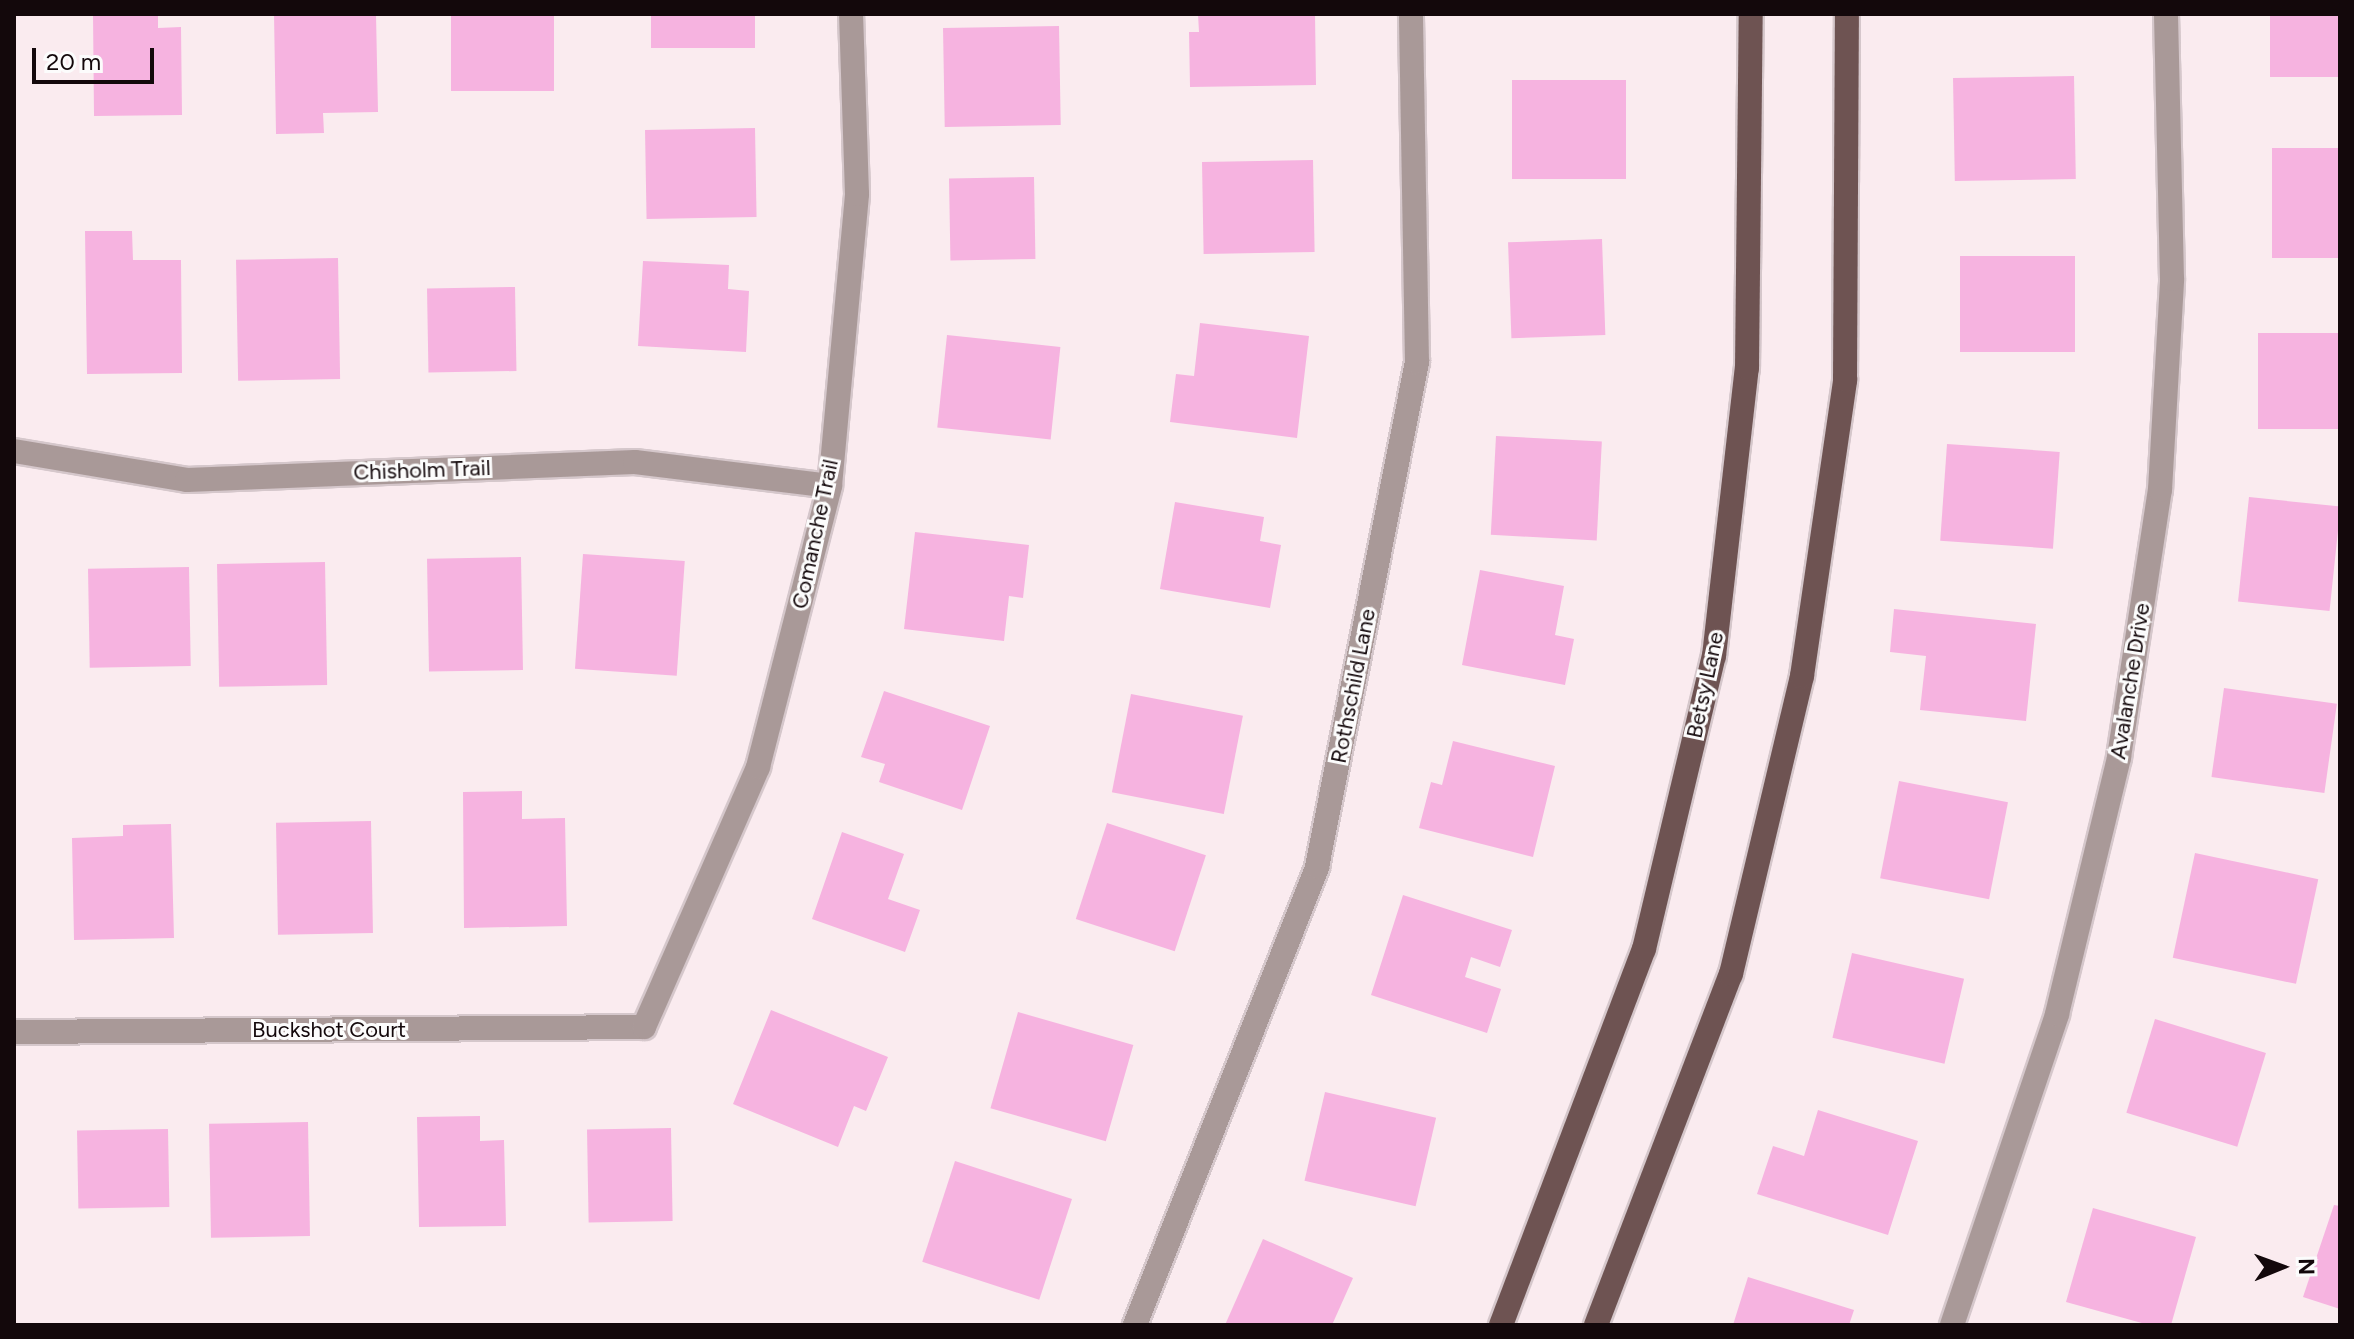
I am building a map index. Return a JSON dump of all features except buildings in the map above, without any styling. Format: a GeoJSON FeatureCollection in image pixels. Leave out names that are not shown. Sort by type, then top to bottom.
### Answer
{"type":"FeatureCollection","features":[{"type":"Feature","properties":{"kind":"main road","name":"Betsy Lane"},"geometry":{"type":"LineString","coordinates":[[1501,1325],[1644,949],[1714,656],[1747,368],[1751,14]]}},
{"type":"Feature","properties":{"kind":"main road"},"geometry":{"type":"LineString","coordinates":[[1596,1325],[1731,974],[1802,676],[1845,380],[1847,14]]}},
{"type":"Feature","properties":{"kind":"street","name":"Comanche Trail"},"geometry":{"type":"LineString","coordinates":[[644,1027],[758,767],[830,486],[857,194],[851,14]]}},
{"type":"Feature","properties":{"kind":"street","name":"Rothschild Lane"},"geometry":{"type":"LineString","coordinates":[[1135,1325],[1317,867],[1417,362],[1411,14]]}},
{"type":"Feature","properties":{"kind":"street","name":"Avalanche Drive"},"geometry":{"type":"LineString","coordinates":[[1952,1325],[2057,1014],[2119,757],[2160,490],[2172,279],[2166,14]]}},
{"type":"Feature","properties":{"kind":"street","name":"Chisholm Trail"},"geometry":{"type":"LineString","coordinates":[[14,451],[187,480],[635,462],[830,486]]}},
{"type":"Feature","properties":{"kind":"street","name":"Buckshot Court"},"geometry":{"type":"LineString","coordinates":[[14,1032],[644,1027]]}}]}
